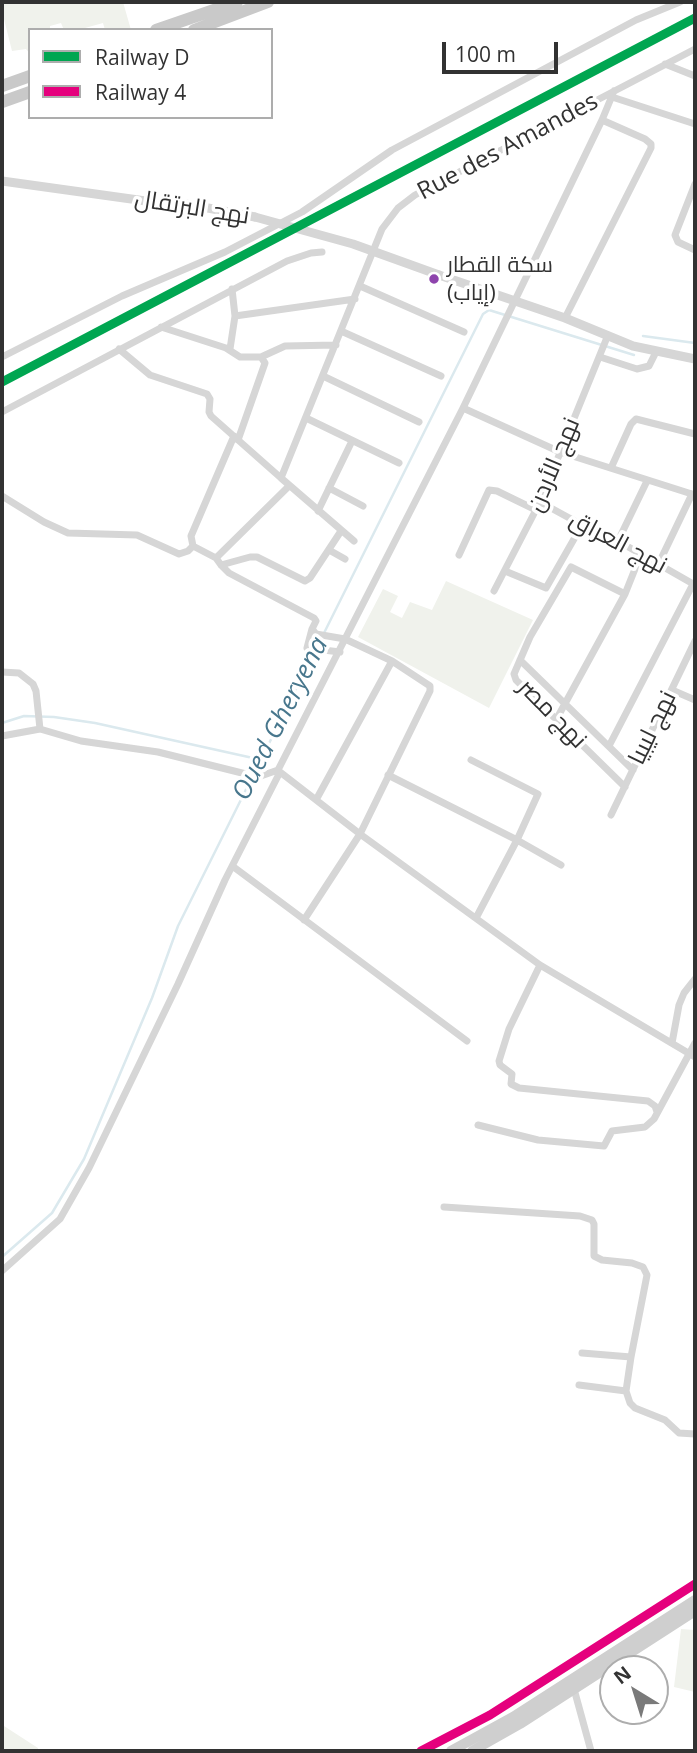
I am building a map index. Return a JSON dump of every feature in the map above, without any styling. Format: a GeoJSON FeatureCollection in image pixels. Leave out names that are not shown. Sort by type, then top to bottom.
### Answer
{"type":"FeatureCollection","features":[{"type":"Feature","properties":{"kind":"main road"},"geometry":{"type":"LineString","coordinates":[[162,28],[237,2]]}},
{"type":"Feature","properties":{"kind":"main road"},"geometry":{"type":"LineString","coordinates":[[199,28],[268,2]]}},
{"type":"Feature","properties":{"kind":"main road"},"geometry":{"type":"LineString","coordinates":[[2,86],[28,77]]}},
{"type":"Feature","properties":{"kind":"main road"},"geometry":{"type":"LineString","coordinates":[[2,102],[28,93]]}},
{"type":"Feature","properties":{"kind":"main road"},"geometry":{"type":"LineString","coordinates":[[451,1751],[513,1717],[695,1600]]}},
{"type":"Feature","properties":{"kind":"main road"},"geometry":{"type":"LineString","coordinates":[[472,1751],[695,1611]]}},
{"type":"Feature","properties":{"kind":"street"},"geometry":{"type":"LineString","coordinates":[[2,357],[122,296],[236,247],[302,212],[392,150],[636,20],[680,2]]}},
{"type":"Feature","properties":{"kind":"street","name":"Rue des Amandes"},"geometry":{"type":"LineString","coordinates":[[281,478],[355,299],[374,244],[398,208],[415,195],[695,49]]}},
{"type":"Feature","properties":{"kind":"street"},"geometry":{"type":"LineString","coordinates":[[665,64],[695,76]]}},
{"type":"Feature","properties":{"kind":"street"},"geometry":{"type":"LineString","coordinates":[[2,1271],[39,1240],[65,1212],[178,984],[225,880],[463,408],[613,94],[695,124]]}},
{"type":"Feature","properties":{"kind":"street"},"geometry":{"type":"LineString","coordinates":[[565,318],[651,148],[645,139],[602,120]]}},
{"type":"Feature","properties":{"kind":"street","name":"نهج البرتقال"},"geometry":{"type":"LineString","coordinates":[[2,181],[160,203],[187,204],[255,217],[353,244],[656,352],[695,359]]}},
{"type":"Feature","properties":{"kind":"street"},"geometry":{"type":"LineString","coordinates":[[695,186],[675,235],[678,242],[695,250]]}},
{"type":"Feature","properties":{"kind":"street"},"geometry":{"type":"LineString","coordinates":[[2,412],[287,261],[322,252]]}},
{"type":"Feature","properties":{"kind":"street"},"geometry":{"type":"LineString","coordinates":[[360,286],[464,332]]}},
{"type":"Feature","properties":{"kind":"street"},"geometry":{"type":"LineString","coordinates":[[230,349],[235,316],[232,289]]}},
{"type":"Feature","properties":{"kind":"street"},"geometry":{"type":"LineString","coordinates":[[235,316],[355,299]]}},
{"type":"Feature","properties":{"kind":"street"},"geometry":{"type":"LineString","coordinates":[[161,327],[230,349],[238,356],[261,357],[285,346],[336,345]]}},
{"type":"Feature","properties":{"kind":"street"},"geometry":{"type":"LineString","coordinates":[[341,331],[441,376]]}},
{"type":"Feature","properties":{"kind":"street","name":"نهج الأردن"},"geometry":{"type":"LineString","coordinates":[[494,591],[540,502],[608,336]]}},
{"type":"Feature","properties":{"kind":"street"},"geometry":{"type":"LineString","coordinates":[[119,349],[150,375],[207,394],[211,416],[354,541]]}},
{"type":"Feature","properties":{"kind":"street"},"geometry":{"type":"LineString","coordinates":[[601,353],[637,369],[649,366],[656,352]]}},
{"type":"Feature","properties":{"kind":"street"},"geometry":{"type":"LineString","coordinates":[[261,357],[265,363],[236,438],[191,536],[193,546],[218,562],[229,573],[310,615],[316,621],[307,648],[340,652]]}},
{"type":"Feature","properties":{"kind":"street"},"geometry":{"type":"LineString","coordinates":[[323,376],[419,422]]}},
{"type":"Feature","properties":{"kind":"street"},"geometry":{"type":"LineString","coordinates":[[463,408],[560,452],[694,495],[659,564]]}},
{"type":"Feature","properties":{"kind":"street"},"geometry":{"type":"LineString","coordinates":[[306,418],[399,463]]}},
{"type":"Feature","properties":{"kind":"street"},"geometry":{"type":"LineString","coordinates":[[611,468],[631,424],[636,419],[695,435]]}},
{"type":"Feature","properties":{"kind":"street"},"geometry":{"type":"LineString","coordinates":[[318,511],[352,441]]}},
{"type":"Feature","properties":{"kind":"street"},"geometry":{"type":"LineString","coordinates":[[618,541],[647,481]]}},
{"type":"Feature","properties":{"kind":"street"},"geometry":{"type":"LineString","coordinates":[[218,562],[289,486]]}},
{"type":"Feature","properties":{"kind":"street"},"geometry":{"type":"LineString","coordinates":[[329,488],[363,506]]}},
{"type":"Feature","properties":{"kind":"street"},"geometry":{"type":"LineString","coordinates":[[458,555],[489,490],[497,491],[536,510]]}},
{"type":"Feature","properties":{"kind":"street"},"geometry":{"type":"LineString","coordinates":[[2,496],[44,522],[68,533],[137,535],[179,554],[193,546]]}},
{"type":"Feature","properties":{"kind":"street","name":"نهج العراق"},"geometry":{"type":"LineString","coordinates":[[540,502],[618,541],[694,585]]}},
{"type":"Feature","properties":{"kind":"street"},"geometry":{"type":"LineString","coordinates":[[505,571],[546,588],[583,525]]}},
{"type":"Feature","properties":{"kind":"street"},"geometry":{"type":"LineString","coordinates":[[218,562],[257,557],[306,581],[341,531]]}},
{"type":"Feature","properties":{"kind":"street"},"geometry":{"type":"LineString","coordinates":[[328,550],[345,559]]}},
{"type":"Feature","properties":{"kind":"street"},"geometry":{"type":"LineString","coordinates":[[556,720],[625,594],[641,554]]}},
{"type":"Feature","properties":{"kind":"street"},"geometry":{"type":"LineString","coordinates":[[520,660],[530,637],[571,567],[625,594]]}},
{"type":"Feature","properties":{"kind":"street"},"geometry":{"type":"LineString","coordinates":[[609,746],[694,585]]}},
{"type":"Feature","properties":{"kind":"street"},"geometry":{"type":"LineString","coordinates":[[304,920],[360,834],[430,691],[430,686],[391,661],[345,639],[314,631]]}},
{"type":"Feature","properties":{"kind":"street","name":"نهج ليبيا"},"geometry":{"type":"LineString","coordinates":[[611,815],[695,641]]}},
{"type":"Feature","properties":{"kind":"street","name":"نهج مصر"},"geometry":{"type":"LineString","coordinates":[[625,787],[514,677],[520,660],[633,770]]}},
{"type":"Feature","properties":{"kind":"street"},"geometry":{"type":"LineString","coordinates":[[316,800],[391,661]]}},
{"type":"Feature","properties":{"kind":"street"},"geometry":{"type":"LineString","coordinates":[[2,672],[19,673],[31,680],[36,691],[40,729]]}},
{"type":"Feature","properties":{"kind":"street"},"geometry":{"type":"LineString","coordinates":[[672,690],[695,700]]}},
{"type":"Feature","properties":{"kind":"street"},"geometry":{"type":"LineString","coordinates":[[2,736],[40,729],[81,741],[158,752],[258,777],[279,771]]}},
{"type":"Feature","properties":{"kind":"street"},"geometry":{"type":"LineString","coordinates":[[471,760],[538,794],[476,918]]}},
{"type":"Feature","properties":{"kind":"street"},"geometry":{"type":"LineString","coordinates":[[279,771],[360,834],[541,965],[692,1055]]}},
{"type":"Feature","properties":{"kind":"street"},"geometry":{"type":"LineString","coordinates":[[388,775],[561,865]]}},
{"type":"Feature","properties":{"kind":"street"},"geometry":{"type":"LineString","coordinates":[[235,869],[467,1041]]}},
{"type":"Feature","properties":{"kind":"street"},"geometry":{"type":"LineString","coordinates":[[541,965],[509,1029],[499,1061],[500,1065],[512,1074],[511,1084],[519,1088],[648,1101],[655,1106],[657,1112]]}},
{"type":"Feature","properties":{"kind":"street"},"geometry":{"type":"LineString","coordinates":[[672,1043],[679,1005],[695,979]]}},
{"type":"Feature","properties":{"kind":"street"},"geometry":{"type":"LineString","coordinates":[[478,1125],[538,1140],[599,1147],[607,1142],[612,1131],[645,1127],[654,1119],[692,1055],[695,1043]]}},
{"type":"Feature","properties":{"kind":"street"},"geometry":{"type":"LineString","coordinates":[[444,1207],[580,1216],[592,1220],[594,1256],[602,1260],[632,1263],[646,1270],[626,1391],[630,1403],[635,1408],[665,1420],[679,1433],[695,1434]]}},
{"type":"Feature","properties":{"kind":"street"},"geometry":{"type":"LineString","coordinates":[[582,1353],[631,1357]]}},
{"type":"Feature","properties":{"kind":"street"},"geometry":{"type":"LineString","coordinates":[[579,1385],[626,1391]]}},
{"type":"Feature","properties":{"kind":"street"},"geometry":{"type":"LineString","coordinates":[[574,1689],[591,1751]]}},
{"type":"Feature","properties":{"kind":"shaded area"},"geometry":{"type":"Polygon","coordinates":[[[2,2],[123,2],[130,28],[104,28],[103,23],[85,28],[63,28],[61,23],[50,28],[28,28],[28,52],[26,49],[12,51],[2,2]]]}},
{"type":"Feature","properties":{"kind":"shaded area"},"geometry":{"type":"Polygon","coordinates":[[[446,581],[533,620],[489,708],[358,637],[383,589],[398,596],[390,612],[402,618],[410,602],[432,610],[446,581]]]}},
{"type":"Feature","properties":{"kind":"shaded area"},"geometry":{"type":"Polygon","coordinates":[[[681,1629],[695,1630],[695,1692],[674,1687],[681,1629]]]}},
{"type":"Feature","properties":{"kind":"shaded area"},"geometry":{"type":"Polygon","coordinates":[[[4,1726],[38,1748],[38,1751],[2,1751],[4,1726]]]}},
{"type":"Feature","properties":{"kind":"waterway","name":"Oued Gheryena"},"geometry":{"type":"LineString","coordinates":[[2,1257],[52,1213],[84,1159],[152,998],[178,926],[483,314],[489,310],[634,355]]}},
{"type":"Feature","properties":{"kind":"waterway","name":"Oued Gheryena"},"geometry":{"type":"LineString","coordinates":[[643,336],[695,343]]}},
{"type":"Feature","properties":{"kind":"waterway"},"geometry":{"type":"LineString","coordinates":[[2,723],[24,716],[54,717],[95,723],[262,760]]}},
{"type":"Feature","properties":{"kind":"rail line","name":"D"},"geometry":{"type":"LineString","coordinates":[[2,382],[695,18]]}},
{"type":"Feature","properties":{"kind":"rail line","name":"4"},"geometry":{"type":"LineString","coordinates":[[421,1751],[490,1715],[695,1584]]}},
{"type":"Feature","properties":{"kind":"place","name":"سكة القطار (إياب)"},"geometry":{"type":"Point","coordinates":[434,279]}}]}
